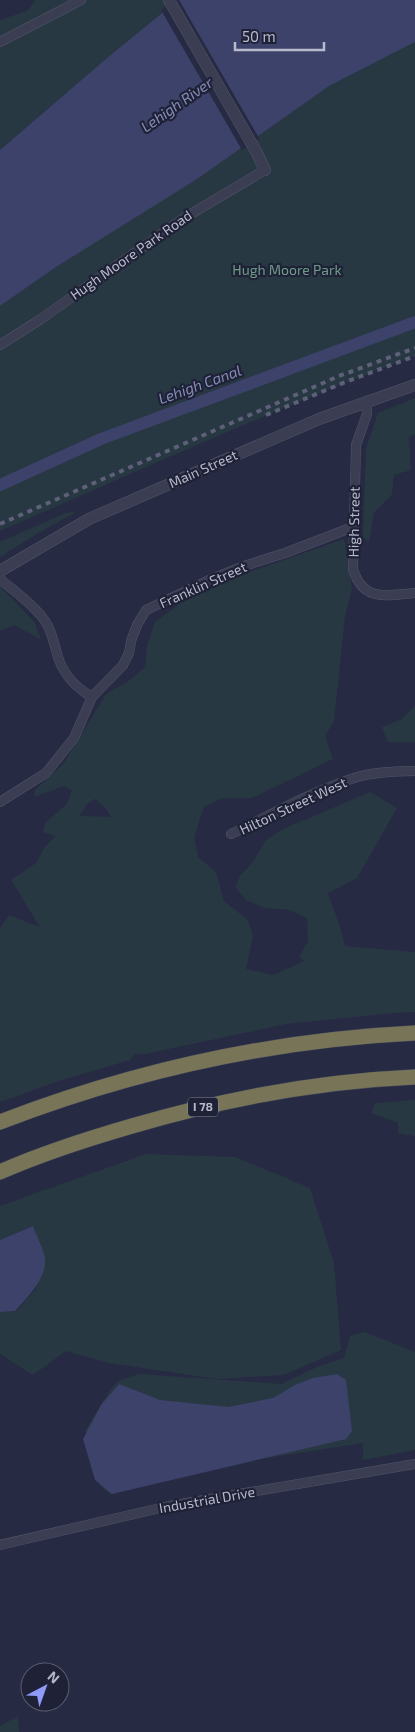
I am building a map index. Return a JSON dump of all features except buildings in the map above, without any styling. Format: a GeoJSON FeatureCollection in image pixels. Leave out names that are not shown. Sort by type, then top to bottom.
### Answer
{"type":"FeatureCollection","features":[{"type":"Feature","properties":{"kind":"highway"},"geometry":{"type":"LineString","coordinates":[[0,1122],[142,1074],[194,1062],[257,1049],[299,1043],[378,1034],[415,1033]]}},
{"type":"Feature","properties":{"kind":"highway","name":"I 78"},"geometry":{"type":"LineString","coordinates":[[0,1172],[83,1140],[206,1106],[284,1091],[368,1079],[415,1077]]}},
{"type":"Feature","properties":{"kind":"street"},"geometry":{"type":"LineString","coordinates":[[0,42],[81,0]]}},
{"type":"Feature","properties":{"kind":"street"},"geometry":{"type":"LineString","coordinates":[[169,0],[265,170]]}},
{"type":"Feature","properties":{"kind":"street","name":"Hugh Moore Park Road"},"geometry":{"type":"LineString","coordinates":[[0,345],[41,319],[184,218],[265,170]]}},
{"type":"Feature","properties":{"kind":"street","name":"Main Street"},"geometry":{"type":"LineString","coordinates":[[0,571],[89,519],[319,418],[415,385]]}},
{"type":"Feature","properties":{"kind":"street","name":"High Street"},"geometry":{"type":"LineString","coordinates":[[366,402],[367,414],[356,445],[353,569],[356,579],[370,593],[380,596],[415,593]]}},
{"type":"Feature","properties":{"kind":"street","name":"Franklin Street"},"geometry":{"type":"LineString","coordinates":[[0,802],[46,773],[74,738],[92,697],[123,665],[129,653],[130,642],[137,625],[146,610],[244,566],[285,553],[353,527]]}},
{"type":"Feature","properties":{"kind":"street"},"geometry":{"type":"LineString","coordinates":[[0,579],[46,621],[52,634],[59,663],[75,685],[92,697]]}},
{"type":"Feature","properties":{"kind":"street","name":"Hilton Street West"},"geometry":{"type":"LineString","coordinates":[[231,834],[321,791],[354,778],[392,771],[415,771]]}},
{"type":"Feature","properties":{"kind":"street","name":"Industrial Drive"},"geometry":{"type":"LineString","coordinates":[[0,1545],[169,1506],[415,1464]]}},
{"type":"Feature","properties":{"kind":"green space"},"geometry":{"type":"Polygon","coordinates":[[[36,0],[178,0],[0,150],[0,20],[27,11],[36,0]]]}},
{"type":"Feature","properties":{"kind":"green space","name":"Hugh Moore Park"},"geometry":{"type":"Polygon","coordinates":[[[415,42],[415,356],[258,419],[0,531],[0,306],[329,86],[415,42]]]}},
{"type":"Feature","properties":{"kind":"green space"},"geometry":{"type":"Polygon","coordinates":[[[415,398],[415,434],[409,437],[411,470],[394,475],[392,494],[374,513],[369,542],[363,537],[366,449],[378,413],[415,398]]]}},
{"type":"Feature","properties":{"kind":"green space"},"geometry":{"type":"Polygon","coordinates":[[[78,511],[0,557],[0,542],[66,513],[78,511]]]}},
{"type":"Feature","properties":{"kind":"green space"},"geometry":{"type":"Polygon","coordinates":[[[344,539],[352,589],[345,616],[334,721],[325,736],[333,759],[252,798],[222,798],[204,807],[194,837],[198,857],[216,872],[224,901],[248,920],[253,936],[246,969],[273,975],[304,961],[299,957],[308,941],[307,918],[291,910],[265,908],[246,900],[235,887],[240,876],[252,863],[266,840],[281,830],[370,792],[397,808],[357,878],[328,893],[345,946],[415,952],[415,1012],[286,1024],[145,1054],[135,1054],[130,1060],[62,1080],[0,1102],[0,928],[9,915],[40,927],[11,880],[36,863],[44,848],[55,836],[43,832],[45,823],[67,804],[72,790],[64,786],[35,797],[35,790],[64,763],[106,694],[130,680],[145,667],[147,645],[155,622],[186,599],[252,571],[344,539]],[[95,799],[88,803],[79,816],[111,817],[95,799]]]}},
{"type":"Feature","properties":{"kind":"green space"},"geometry":{"type":"Polygon","coordinates":[[[0,586],[35,623],[41,640],[15,625],[0,631],[0,586]]]}},
{"type":"Feature","properties":{"kind":"green space"},"geometry":{"type":"Polygon","coordinates":[[[415,705],[415,742],[388,742],[382,727],[402,719],[415,705]]]}},
{"type":"Feature","properties":{"kind":"green space"},"geometry":{"type":"Polygon","coordinates":[[[415,1100],[415,1136],[398,1133],[398,1123],[371,1113],[375,1103],[415,1100]]]}},
{"type":"Feature","properties":{"kind":"green space"},"geometry":{"type":"Polygon","coordinates":[[[146,1154],[235,1157],[310,1188],[334,1263],[341,1350],[284,1375],[217,1379],[109,1363],[66,1351],[33,1375],[0,1354],[0,1312],[16,1311],[35,1290],[42,1272],[32,1226],[0,1240],[0,1206],[146,1154]]]}},
{"type":"Feature","properties":{"kind":"green space"},"geometry":{"type":"Polygon","coordinates":[[[365,1332],[415,1352],[415,1450],[363,1460],[363,1443],[247,1461],[110,1494],[100,1486],[85,1431],[110,1390],[118,1381],[139,1374],[281,1384],[317,1367],[344,1358],[350,1336],[365,1332]]]}},
{"type":"Feature","properties":{"kind":"green space"},"geometry":{"type":"Polygon","coordinates":[[[18,1716],[19,1732],[0,1732],[0,1726],[18,1716]]]}},
{"type":"Feature","properties":{"kind":"water","name":"Lehigh River"},"geometry":{"type":"Polygon","coordinates":[[[178,0],[415,0],[415,42],[329,86],[197,179],[56,267],[0,306],[0,150],[178,0]]]}},
{"type":"Feature","properties":{"kind":"water"},"geometry":{"type":"Polygon","coordinates":[[[33,1226],[45,1257],[42,1274],[35,1288],[15,1311],[0,1312],[0,1240],[33,1226]]]}},
{"type":"Feature","properties":{"kind":"water"},"geometry":{"type":"Polygon","coordinates":[[[337,1374],[346,1380],[352,1431],[346,1439],[112,1494],[95,1480],[83,1439],[101,1405],[119,1384],[160,1400],[228,1407],[273,1398],[295,1385],[313,1378],[337,1374]]]}},
{"type":"Feature","properties":{"kind":"pier"},"geometry":{"type":"Polygon","coordinates":[[[174,0],[179,0],[259,138],[242,150],[161,10],[174,0]]]}},
{"type":"Feature","properties":{"kind":"waterway","name":"Lehigh Canal"},"geometry":{"type":"LineString","coordinates":[[0,485],[101,439],[415,322]]}},
{"type":"Feature","properties":{"kind":"railway"},"geometry":{"type":"LineString","coordinates":[[0,524],[339,376],[415,348]]}},
{"type":"Feature","properties":{"kind":"railway"},"geometry":{"type":"LineString","coordinates":[[266,415],[415,356]]}}]}
